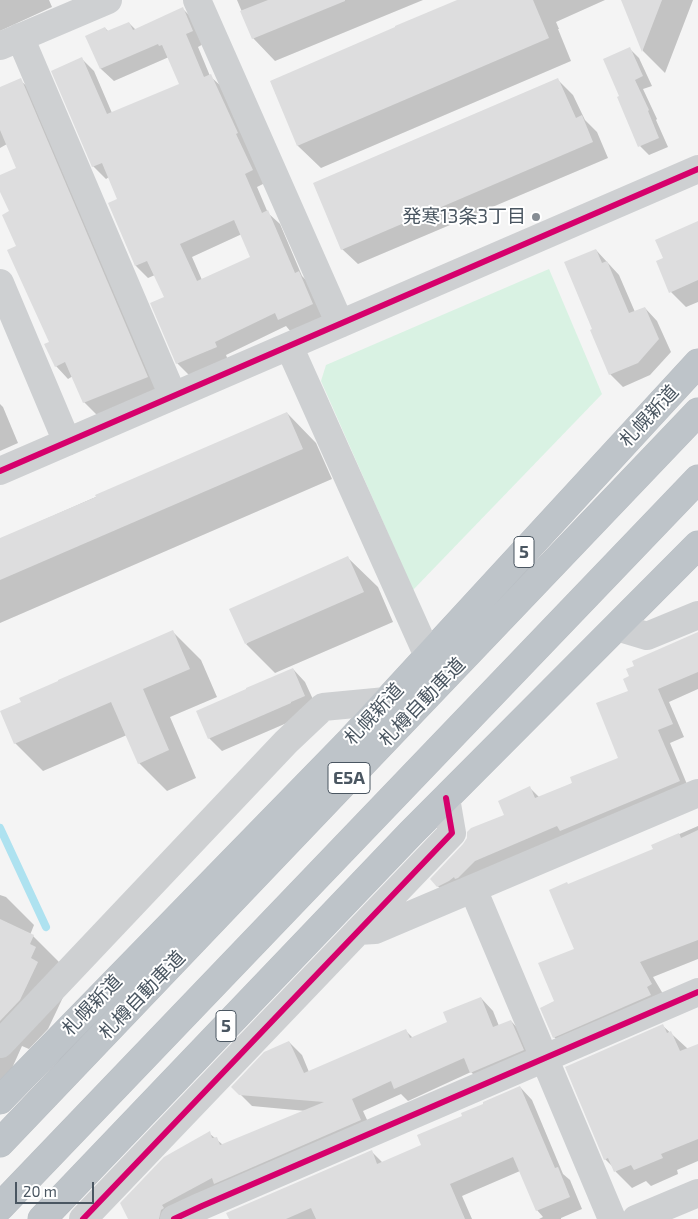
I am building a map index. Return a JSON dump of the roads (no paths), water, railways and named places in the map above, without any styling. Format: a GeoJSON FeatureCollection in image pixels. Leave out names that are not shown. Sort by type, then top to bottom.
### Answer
{"type":"FeatureCollection","features":[{"type":"Feature","properties":{"kind":"highway","name":"札幌新道"},"geometry":{"type":"LineString","coordinates":[[0,1100],[350,741],[698,363]]}},
{"type":"Feature","properties":{"kind":"highway","name":"札樽自動車道"},"geometry":{"type":"LineString","coordinates":[[0,1143],[698,412]]}},
{"type":"Feature","properties":{"kind":"highway","name":"E5A"},"geometry":{"type":"LineString","coordinates":[[0,1207],[698,479]]}},
{"type":"Feature","properties":{"kind":"highway","name":"5"},"geometry":{"type":"LineString","coordinates":[[42,1219],[446,798],[698,545]]}},
{"type":"Feature","properties":{"kind":"street"},"geometry":{"type":"LineString","coordinates":[[108,0],[10,42],[173,396]]}},
{"type":"Feature","properties":{"kind":"street"},"geometry":{"type":"LineString","coordinates":[[197,0],[340,324]]}},
{"type":"Feature","properties":{"kind":"street"},"geometry":{"type":"LineString","coordinates":[[0,471],[698,169]]}},
{"type":"Feature","properties":{"kind":"street"},"geometry":{"type":"LineString","coordinates":[[0,283],[67,442]]}},
{"type":"Feature","properties":{"kind":"street"},"geometry":{"type":"LineString","coordinates":[[289,346],[428,656]]}},
{"type":"Feature","properties":{"kind":"street"},"geometry":{"type":"LineString","coordinates":[[616,627],[647,636],[698,615]]}},
{"type":"Feature","properties":{"kind":"street"},"geometry":{"type":"LineString","coordinates":[[0,1044],[280,749],[323,707],[386,701]]}},
{"type":"Feature","properties":{"kind":"street"},"geometry":{"type":"LineString","coordinates":[[358,931],[375,930],[698,793]]}},
{"type":"Feature","properties":{"kind":"street"},"geometry":{"type":"LineString","coordinates":[[83,1219],[452,833],[446,798]]}},
{"type":"Feature","properties":{"kind":"street"},"geometry":{"type":"LineString","coordinates":[[473,888],[612,1219]]}},
{"type":"Feature","properties":{"kind":"street"},"geometry":{"type":"LineString","coordinates":[[174,1219],[205,1212],[544,1058],[698,992]]}},
{"type":"Feature","properties":{"kind":"street"},"geometry":{"type":"LineString","coordinates":[[636,1219],[698,1193]]}},
{"type":"Feature","properties":{"kind":"waterway"},"geometry":{"type":"LineString","coordinates":[[0,828],[46,927]]}},
{"type":"Feature","properties":{"kind":"place","name":"発寒13条3丁目"},"geometry":{"type":"Point","coordinates":[536,217]}}]}
